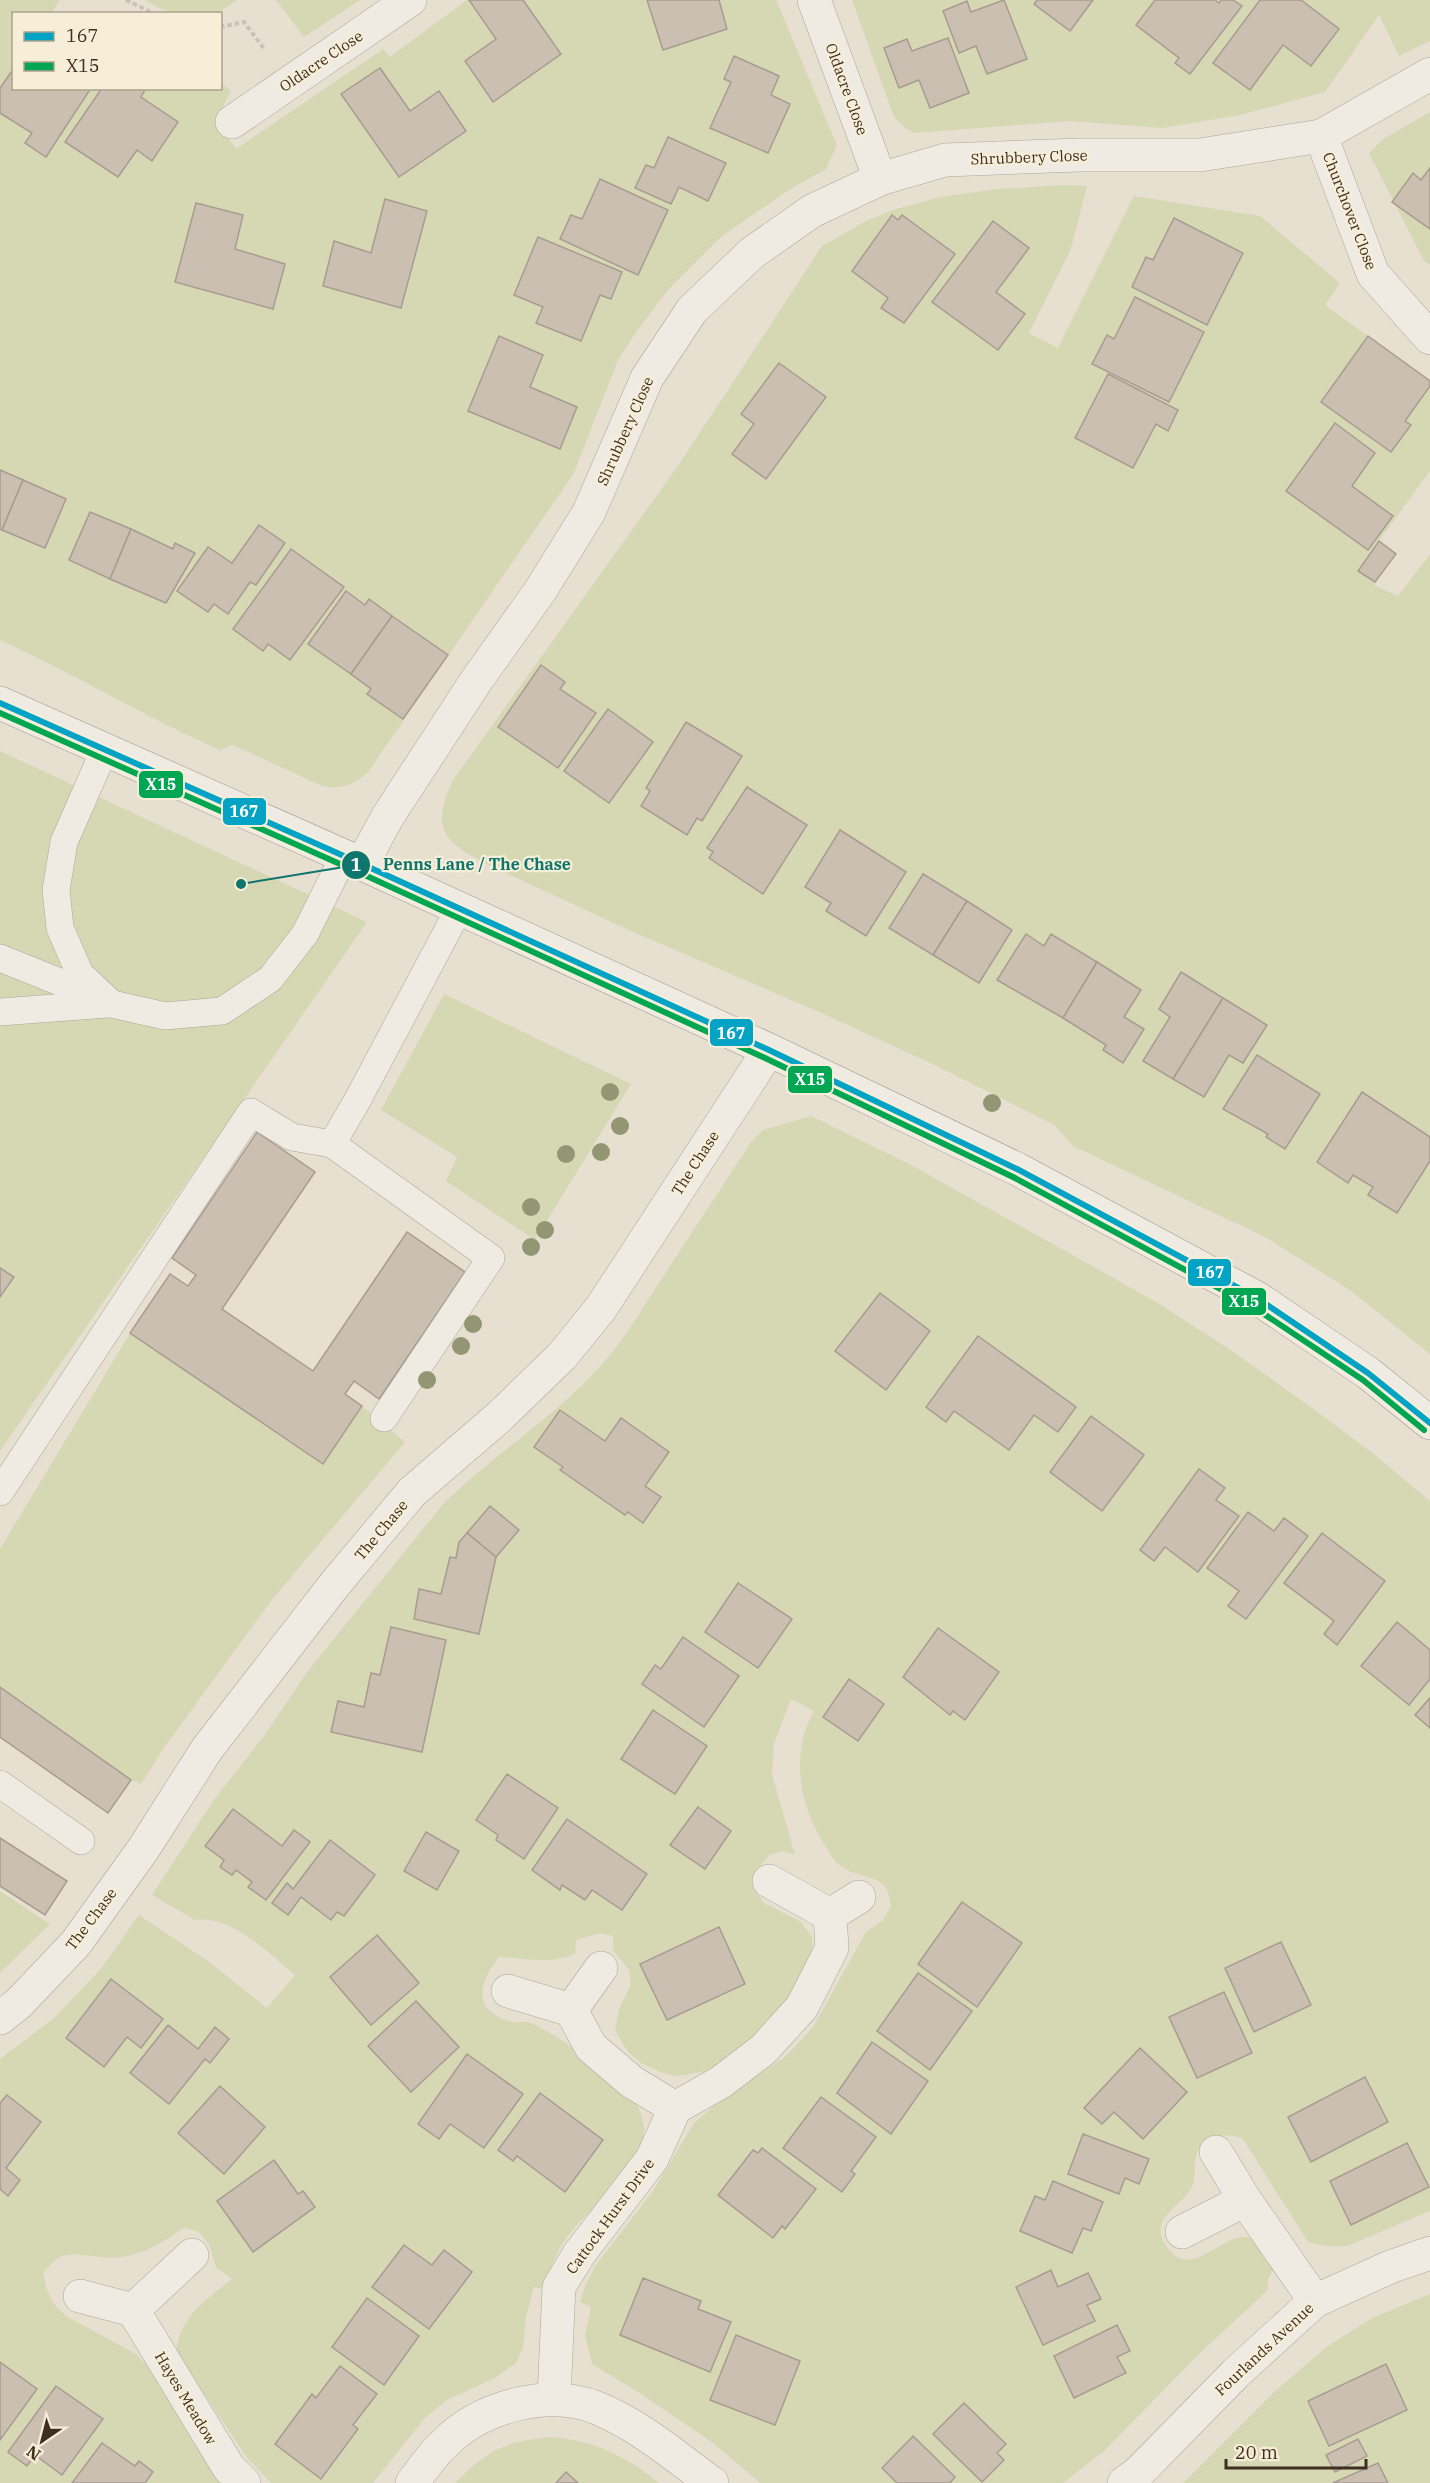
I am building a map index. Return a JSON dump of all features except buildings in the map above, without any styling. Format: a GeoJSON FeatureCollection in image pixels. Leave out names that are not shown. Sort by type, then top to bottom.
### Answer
{"type":"FeatureCollection","features":[{"type":"Feature","properties":{"kind":"street","name":"Oldacre Close"},"geometry":{"type":"LineString","coordinates":[[232,122],[410,0]]}},
{"type":"Feature","properties":{"kind":"street","name":"Oldacre Close"},"geometry":{"type":"LineString","coordinates":[[814,0],[880,179]]}},
{"type":"Feature","properties":{"kind":"street","name":"Shrubbery Close"},"geometry":{"type":"LineString","coordinates":[[353,860],[388,816],[476,681],[540,591],[589,512],[647,378],[692,310],[752,253],[812,211],[880,179],[945,160],[1080,155],[1200,155],[1321,136],[1430,74]]}},
{"type":"Feature","properties":{"kind":"street","name":"Churchover Close"},"geometry":{"type":"LineString","coordinates":[[1321,136],[1373,274],[1430,338]]}},
{"type":"Feature","properties":{"kind":"street"},"geometry":{"type":"LineString","coordinates":[[0,703],[353,860],[769,1050],[1017,1169],[1257,1298],[1368,1373],[1430,1423]]}},
{"type":"Feature","properties":{"kind":"street","name":"The Chase"},"geometry":{"type":"LineString","coordinates":[[0,2018],[18,2004],[76,1943],[144,1848],[207,1749],[328,1593],[412,1492],[499,1417],[562,1356],[582,1332],[601,1308],[769,1050]]}},
{"type":"Feature","properties":{"kind":"street"},"geometry":{"type":"LineString","coordinates":[[769,1881],[830,1914]]}},
{"type":"Feature","properties":{"kind":"street"},"geometry":{"type":"LineString","coordinates":[[830,1914],[859,1897]]}},
{"type":"Feature","properties":{"kind":"street"},"geometry":{"type":"LineString","coordinates":[[508,1991],[571,2010],[591,2047],[632,2082],[675,2108],[721,2082],[764,2049],[802,2007],[832,1948],[830,1914]]}},
{"type":"Feature","properties":{"kind":"street"},"geometry":{"type":"LineString","coordinates":[[571,2010],[602,1968]]}},
{"type":"Feature","properties":{"kind":"street","name":"Cattock Hurst Drive"},"geometry":{"type":"LineString","coordinates":[[554,2398],[560,2287],[579,2254],[652,2159],[675,2108]]}},
{"type":"Feature","properties":{"kind":"street"},"geometry":{"type":"LineString","coordinates":[[1216,2152],[1245,2200],[1315,2301]]}},
{"type":"Feature","properties":{"kind":"street"},"geometry":{"type":"LineString","coordinates":[[1182,2232],[1245,2200]]}},
{"type":"Feature","properties":{"kind":"street","name":"Fourlands Avenue"},"geometry":{"type":"LineString","coordinates":[[1124,2483],[1139,2472],[1236,2373],[1315,2301],[1390,2267],[1430,2253]]}},
{"type":"Feature","properties":{"kind":"street"},"geometry":{"type":"LineString","coordinates":[[80,2296],[133,2310],[192,2255]]}},
{"type":"Feature","properties":{"kind":"street","name":"Hayes Meadow"},"geometry":{"type":"LineString","coordinates":[[133,2310],[229,2468],[244,2483]]}},
{"type":"Feature","properties":{"kind":"street"},"geometry":{"type":"LineString","coordinates":[[412,2483],[444,2443],[472,2422],[500,2410],[554,2398],[596,2407],[636,2429],[712,2483]]}},
{"type":"Feature","properties":{"kind":"lane"},"geometry":{"type":"LineString","coordinates":[[104,751],[64,842],[56,890],[60,928],[80,974],[112,1004]]}},
{"type":"Feature","properties":{"kind":"lane"},"geometry":{"type":"LineString","coordinates":[[0,958],[112,1004],[165,1016],[222,1011],[270,979],[305,934],[353,860]]}},
{"type":"Feature","properties":{"kind":"lane"},"geometry":{"type":"LineString","coordinates":[[332,1144],[459,909]]}},
{"type":"Feature","properties":{"kind":"lane"},"geometry":{"type":"LineString","coordinates":[[0,1012],[112,1004]]}},
{"type":"Feature","properties":{"kind":"lane"},"geometry":{"type":"LineString","coordinates":[[0,1492],[251,1112],[292,1137],[332,1144],[491,1258],[384,1418]]}},
{"type":"Feature","properties":{"kind":"lane"},"geometry":{"type":"LineString","coordinates":[[0,1784],[81,1841]]}},
{"type":"Feature","properties":{"kind":"path"},"geometry":{"type":"LineString","coordinates":[[126,0],[151,12]]}},
{"type":"Feature","properties":{"kind":"path"},"geometry":{"type":"LineString","coordinates":[[222,27],[244,22],[290,82]]}},
{"type":"Feature","properties":{"kind":"green space"},"geometry":{"type":"Polygon","coordinates":[[[0,0],[60,0],[52,12],[12,12],[12,90],[222,90],[222,85],[231,90],[216,121],[236,149],[383,49],[390,57],[467,0],[776,0],[837,145],[826,169],[789,190],[722,236],[668,290],[618,360],[574,473],[368,772],[352,783],[341,787],[322,786],[233,745],[220,750],[0,640],[0,0]]]}},
{"type":"Feature","properties":{"kind":"green space"},"geometry":{"type":"Polygon","coordinates":[[[144,0],[237,0],[219,12],[168,12],[144,0]]]}},
{"type":"Feature","properties":{"kind":"green space"},"geometry":{"type":"Polygon","coordinates":[[[276,0],[360,0],[304,37],[276,0]]]}},
{"type":"Feature","properties":{"kind":"green space"},"geometry":{"type":"Polygon","coordinates":[[[852,0],[1430,0],[1430,41],[1399,56],[1379,15],[1325,92],[1240,115],[1162,128],[1070,121],[914,133],[894,117],[852,0]]]}},
{"type":"Feature","properties":{"kind":"green space"},"geometry":{"type":"Polygon","coordinates":[[[1430,112],[1430,265],[1424,261],[1369,153],[1383,139],[1430,112]]]}},
{"type":"Feature","properties":{"kind":"green space"},"geometry":{"type":"Polygon","coordinates":[[[1063,185],[1087,186],[1071,249],[1029,333],[1058,348],[1134,196],[1260,216],[1340,283],[1325,305],[1430,381],[1430,471],[1379,541],[1396,554],[1374,585],[1398,596],[1430,554],[1430,1354],[1351,1291],[1267,1238],[1073,1146],[1054,1125],[941,1068],[826,1015],[633,932],[497,869],[456,845],[448,837],[443,826],[442,814],[445,799],[453,780],[680,463],[822,246],[866,221],[896,209],[940,197],[998,189],[1063,185]]]}},
{"type":"Feature","properties":{"kind":"green space"},"geometry":{"type":"Polygon","coordinates":[[[0,751],[367,922],[0,1451],[0,751]]]}},
{"type":"Feature","properties":{"kind":"green space"},"geometry":{"type":"Polygon","coordinates":[[[444,994],[631,1084],[535,1240],[446,1181],[457,1157],[381,1110],[444,994]]]}},
{"type":"Feature","properties":{"kind":"green space"},"geometry":{"type":"Polygon","coordinates":[[[811,1116],[915,1167],[1158,1303],[1238,1355],[1312,1408],[1375,1455],[1430,1501],[1430,2211],[1347,2246],[1326,2246],[1308,2242],[1243,2139],[1235,2136],[1219,2136],[1205,2143],[1197,2155],[1192,2187],[1163,2220],[1161,2235],[1165,2244],[1175,2255],[1185,2260],[1196,2258],[1240,2237],[1259,2241],[1279,2260],[1268,2279],[1268,2290],[1201,2352],[1104,2451],[1063,2483],[760,2483],[713,2443],[592,2364],[585,2335],[591,2307],[580,2302],[596,2265],[653,2191],[694,2123],[718,2102],[785,2057],[813,2027],[866,1932],[883,1920],[891,1906],[887,1890],[881,1883],[843,1868],[830,1854],[815,1829],[804,1796],[800,1761],[802,1744],[814,1711],[791,1699],[774,1744],[772,1774],[795,1855],[782,1851],[769,1855],[758,1869],[755,1878],[756,1891],[764,1903],[800,1921],[812,1937],[813,1957],[782,2014],[729,2060],[705,2071],[675,2076],[641,2063],[628,2052],[615,2030],[619,2009],[631,1984],[629,1970],[613,1950],[613,1936],[600,1933],[576,1940],[575,1954],[556,1959],[499,1957],[485,1981],[482,1994],[488,2010],[506,2020],[527,2022],[544,2029],[587,2059],[627,2093],[636,2104],[644,2126],[641,2145],[623,2175],[563,2243],[542,2289],[534,2287],[526,2317],[523,2348],[516,2363],[495,2378],[447,2400],[425,2418],[373,2483],[271,2483],[248,2459],[176,2352],[178,2339],[189,2319],[204,2302],[232,2279],[216,2267],[209,2244],[198,2231],[184,2228],[139,2253],[114,2258],[67,2255],[58,2258],[43,2273],[47,2290],[54,2304],[66,2316],[136,2354],[147,2365],[196,2446],[222,2483],[0,2483],[0,2059],[54,2018],[99,1971],[139,1915],[208,1961],[267,2008],[295,1975],[236,1929],[209,1920],[195,1920],[152,1895],[213,1801],[264,1736],[307,1672],[444,1503],[566,1400],[604,1362],[634,1322],[751,1142],[763,1130],[811,1116]]]}},
{"type":"Feature","properties":{"kind":"green space"},"geometry":{"type":"Polygon","coordinates":[[[130,1333],[323,1464],[362,1406],[405,1442],[271,1601],[166,1745],[141,1784],[131,1780],[0,1687],[0,1549],[130,1333]]]}},
{"type":"Feature","properties":{"kind":"green space"},"geometry":{"type":"Polygon","coordinates":[[[0,1891],[50,1924],[0,1973],[0,1891]]]}},
{"type":"Feature","properties":{"kind":"green space"},"geometry":{"type":"Polygon","coordinates":[[[1430,2294],[1430,2483],[1183,2483],[1273,2393],[1325,2348],[1372,2318],[1430,2294]]]}},
{"type":"Feature","properties":{"kind":"green space"},"geometry":{"type":"Polygon","coordinates":[[[549,2437],[594,2445],[633,2464],[659,2483],[455,2483],[477,2462],[497,2449],[519,2442],[549,2437]]]}},
{"type":"Feature","properties":{"kind":"transit line","name":"167"},"geometry":{"type":"LineString","coordinates":[[0,703],[362,864],[769,1050],[1017,1169],[1257,1298],[1368,1373],[1430,1423]]}},
{"type":"Feature","properties":{"kind":"transit line","name":"X15"},"geometry":{"type":"LineString","coordinates":[[0,713],[358,872],[765,1058],[1013,1177],[1252,1306],[1363,1380],[1424,1430]]}},
{"type":"Feature","properties":{"kind":"place","name":"Penns Lane / The Chase"},"geometry":{"type":"Point","coordinates":[241,884]}}]}
